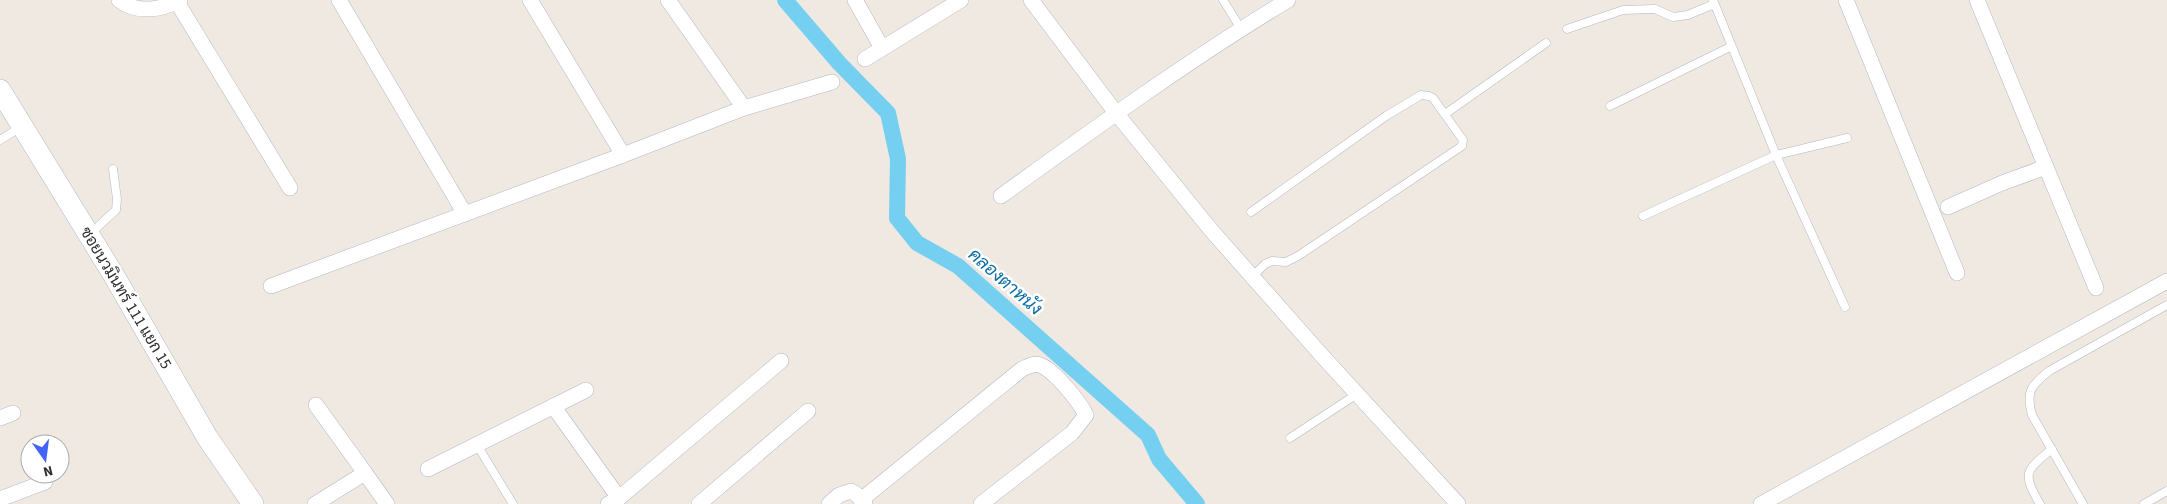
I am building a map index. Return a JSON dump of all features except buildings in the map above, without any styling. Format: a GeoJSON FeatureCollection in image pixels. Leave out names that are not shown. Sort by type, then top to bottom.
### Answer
{"type":"FeatureCollection","features":[{"type":"Feature","properties":{"kind":"street"},"geometry":{"type":"LineString","coordinates":[[118,0],[125,5],[152,9],[163,8],[179,1],[290,188]]}},
{"type":"Feature","properties":{"kind":"street"},"geometry":{"type":"LineString","coordinates":[[339,0],[465,214]]}},
{"type":"Feature","properties":{"kind":"street"},"geometry":{"type":"LineString","coordinates":[[530,0],[623,155]]}},
{"type":"Feature","properties":{"kind":"street"},"geometry":{"type":"LineString","coordinates":[[668,0],[744,108]]}},
{"type":"Feature","properties":{"kind":"street"},"geometry":{"type":"LineString","coordinates":[[855,0],[882,48]]}},
{"type":"Feature","properties":{"kind":"street"},"geometry":{"type":"LineString","coordinates":[[864,59],[960,0]]}},
{"type":"Feature","properties":{"kind":"street"},"geometry":{"type":"LineString","coordinates":[[1031,0],[1116,113],[1211,230],[1458,504]]}},
{"type":"Feature","properties":{"kind":"street"},"geometry":{"type":"LineString","coordinates":[[1001,196],[1116,113],[1240,29],[1288,0]]}},
{"type":"Feature","properties":{"kind":"street"},"geometry":{"type":"LineString","coordinates":[[1846,0],[1957,273]]}},
{"type":"Feature","properties":{"kind":"street"},"geometry":{"type":"LineString","coordinates":[[1977,0],[2096,288]]}},
{"type":"Feature","properties":{"kind":"street"},"geometry":{"type":"LineString","coordinates":[[271,286],[744,108],[832,82]]}},
{"type":"Feature","properties":{"kind":"street","name":"ซอยนวมินทร์ 111 แยก 15"},"geometry":{"type":"LineString","coordinates":[[0,90],[89,235],[207,437],[253,504]]}},
{"type":"Feature","properties":{"kind":"street"},"geometry":{"type":"LineString","coordinates":[[1948,207],[2002,183],[2046,167]]}},
{"type":"Feature","properties":{"kind":"street"},"geometry":{"type":"LineString","coordinates":[[1761,504],[2167,281]]}},
{"type":"Feature","properties":{"kind":"street"},"geometry":{"type":"LineString","coordinates":[[553,406],[614,501],[781,361]]}},
{"type":"Feature","properties":{"kind":"street"},"geometry":{"type":"LineString","coordinates":[[829,504],[839,495],[851,491],[863,502],[1022,369],[1032,364],[1040,365],[1052,372],[1082,406],[1086,415],[1072,433],[981,504]]}},
{"type":"Feature","properties":{"kind":"street"},"geometry":{"type":"LineString","coordinates":[[428,469],[586,390]]}},
{"type":"Feature","properties":{"kind":"street"},"geometry":{"type":"LineString","coordinates":[[316,405],[387,504]]}},
{"type":"Feature","properties":{"kind":"street"},"geometry":{"type":"LineString","coordinates":[[699,504],[808,411]]}},
{"type":"Feature","properties":{"kind":"street"},"geometry":{"type":"LineString","coordinates":[[315,504],[365,473]]}},
{"type":"Feature","properties":{"kind":"street"},"geometry":{"type":"LineString","coordinates":[[0,499],[40,484]]}},
{"type":"Feature","properties":{"kind":"lane"},"geometry":{"type":"LineString","coordinates":[[1223,0],[1240,29]]}},
{"type":"Feature","properties":{"kind":"lane"},"geometry":{"type":"LineString","coordinates":[[1567,29],[1623,10],[1655,10],[1673,17],[1688,15],[1713,2],[1776,155],[1845,307]]}},
{"type":"Feature","properties":{"kind":"lane"},"geometry":{"type":"LineString","coordinates":[[1445,114],[1546,43]]}},
{"type":"Feature","properties":{"kind":"lane"},"geometry":{"type":"LineString","coordinates":[[1610,106],[1730,47]]}},
{"type":"Feature","properties":{"kind":"lane"},"geometry":{"type":"LineString","coordinates":[[1251,212],[1386,116],[1421,95],[1433,98],[1463,140],[1462,146],[1298,256],[1286,262],[1272,261],[1265,264],[1253,276]]}},
{"type":"Feature","properties":{"kind":"lane"},"geometry":{"type":"LineString","coordinates":[[0,140],[23,126]]}},
{"type":"Feature","properties":{"kind":"lane"},"geometry":{"type":"LineString","coordinates":[[1643,216],[1776,155],[1847,138]]}},
{"type":"Feature","properties":{"kind":"lane"},"geometry":{"type":"LineString","coordinates":[[89,235],[116,210],[117,199],[113,169]]}},
{"type":"Feature","properties":{"kind":"lane"},"geometry":{"type":"LineString","coordinates":[[2083,504],[2032,415],[2029,403],[2030,390],[2038,380],[2049,372],[2167,305]]}},
{"type":"Feature","properties":{"kind":"lane"},"geometry":{"type":"LineString","coordinates":[[1290,438],[1357,394]]}},
{"type":"Feature","properties":{"kind":"lane"},"geometry":{"type":"LineString","coordinates":[[477,444],[513,504]]}},
{"type":"Feature","properties":{"kind":"lane"},"geometry":{"type":"LineString","coordinates":[[2040,504],[2031,488],[2028,478],[2029,472],[2032,466],[2052,449]]}},
{"type":"Feature","properties":{"kind":"lane"},"geometry":{"type":"LineString","coordinates":[[2144,504],[2167,491]]}},
{"type":"Feature","properties":{"kind":"waterway","name":"คลองตาหนัง"},"geometry":{"type":"LineString","coordinates":[[785,0],[839,63],[888,113],[898,159],[897,218],[917,243],[958,266],[1148,435],[1159,459],[1197,504]]}}]}
